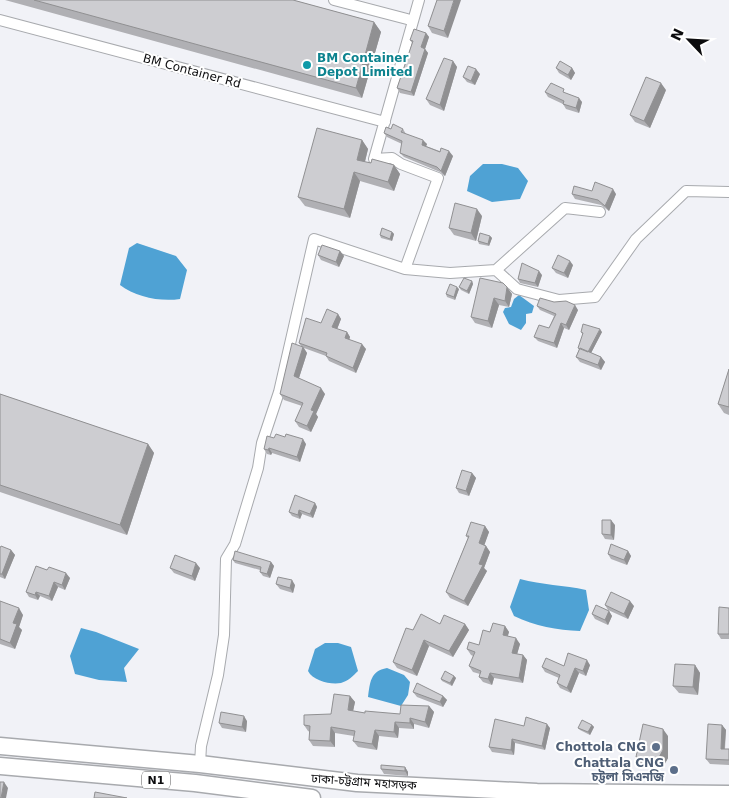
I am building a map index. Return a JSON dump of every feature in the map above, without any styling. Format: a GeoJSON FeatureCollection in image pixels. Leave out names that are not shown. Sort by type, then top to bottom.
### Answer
{"type":"FeatureCollection","features":[{"type":"Feature","properties":{"kind":"highway","name":"ঢাকা-চট্টগ্রাম মহাসড়ক"},"geometry":{"type":"LineString","coordinates":[[0,746],[200,764],[357,784],[538,792],[729,794]]}},
{"type":"Feature","properties":{"kind":"highway","name":"ঢাকা-চট্টগ্রাম মহাসড়ক"},"geometry":{"type":"LineString","coordinates":[[0,766],[186,782],[312,798]]}},
{"type":"Feature","properties":{"kind":"street"},"geometry":{"type":"LineString","coordinates":[[334,0],[407,19]]}},
{"type":"Feature","properties":{"kind":"street"},"geometry":{"type":"LineString","coordinates":[[405,268],[438,178],[401,164],[392,158],[374,159],[419,0]]}},
{"type":"Feature","properties":{"kind":"street","name":"BM Container Rd"},"geometry":{"type":"LineString","coordinates":[[0,20],[385,122]]}},
{"type":"Feature","properties":{"kind":"street"},"geometry":{"type":"LineString","coordinates":[[496,270],[517,289],[559,300],[594,297],[636,239],[686,192],[729,192]]}},
{"type":"Feature","properties":{"kind":"street"},"geometry":{"type":"LineString","coordinates":[[200,764],[201,746],[218,675],[224,635],[226,559],[235,544],[258,468],[262,443],[279,392],[314,239],[405,268],[450,273],[496,270],[565,208],[600,212]]}},
{"type":"Feature","properties":{"kind":"water"},"geometry":{"type":"Polygon","coordinates":[[[483,164],[502,164],[518,168],[528,181],[520,199],[492,202],[467,191],[470,176],[483,164]]]}},
{"type":"Feature","properties":{"kind":"water"},"geometry":{"type":"Polygon","coordinates":[[[137,243],[176,256],[187,270],[180,299],[148,298],[133,293],[120,285],[129,248],[137,243]]]}},
{"type":"Feature","properties":{"kind":"water"},"geometry":{"type":"Polygon","coordinates":[[[519,295],[534,306],[532,313],[526,314],[526,323],[521,330],[509,324],[503,312],[505,308],[511,307],[514,299],[519,295]]]}},
{"type":"Feature","properties":{"kind":"water"},"geometry":{"type":"Polygon","coordinates":[[[520,579],[586,590],[589,610],[580,631],[546,627],[514,616],[510,607],[520,579]]]}},
{"type":"Feature","properties":{"kind":"water"},"geometry":{"type":"Polygon","coordinates":[[[81,628],[139,649],[124,668],[127,682],[99,680],[75,674],[70,656],[81,628]]]}},
{"type":"Feature","properties":{"kind":"water"},"geometry":{"type":"Polygon","coordinates":[[[325,643],[338,643],[351,647],[358,671],[346,681],[341,683],[323,682],[308,671],[315,649],[325,643]]]}},
{"type":"Feature","properties":{"kind":"water"},"geometry":{"type":"Polygon","coordinates":[[[387,668],[404,675],[410,682],[408,695],[401,706],[368,697],[372,678],[377,672],[387,668]]]}},
{"type":"Feature","properties":{"kind":"building","name":"BM Container Depot Limited"},"geometry":{"type":"Polygon","coordinates":[[[34,0],[293,0],[374,22],[356,88],[34,0]]]}},
{"type":"Feature","properties":{"kind":"building"},"geometry":{"type":"Polygon","coordinates":[[[437,0],[454,0],[444,31],[428,26],[437,0]]]}},
{"type":"Feature","properties":{"kind":"building"},"geometry":{"type":"Polygon","coordinates":[[[414,29],[426,33],[421,47],[425,49],[411,92],[397,88],[413,41],[410,40],[414,29]]]}},
{"type":"Feature","properties":{"kind":"building"},"geometry":{"type":"Polygon","coordinates":[[[444,58],[453,61],[440,105],[426,99],[444,58]]]}},
{"type":"Feature","properties":{"kind":"building"},"geometry":{"type":"Polygon","coordinates":[[[560,61],[572,68],[568,75],[556,68],[560,61]]]}},
{"type":"Feature","properties":{"kind":"building"},"geometry":{"type":"Polygon","coordinates":[[[468,66],[476,69],[471,81],[463,77],[468,66]]]}},
{"type":"Feature","properties":{"kind":"building"},"geometry":{"type":"Polygon","coordinates":[[[646,77],[661,83],[644,121],[630,115],[646,77]]]}},
{"type":"Feature","properties":{"kind":"building"},"geometry":{"type":"Polygon","coordinates":[[[551,83],[564,89],[563,92],[579,98],[576,108],[563,104],[564,101],[545,92],[551,83]]]}},
{"type":"Feature","properties":{"kind":"building"},"geometry":{"type":"Polygon","coordinates":[[[393,124],[403,129],[401,132],[423,140],[422,145],[440,152],[441,148],[449,151],[441,171],[437,167],[400,153],[402,141],[384,133],[386,127],[391,129],[393,124]]]}},
{"type":"Feature","properties":{"kind":"building"},"geometry":{"type":"Polygon","coordinates":[[[317,128],[362,140],[357,160],[371,163],[372,159],[394,165],[388,182],[354,172],[344,209],[298,197],[317,128]]]}},
{"type":"Feature","properties":{"kind":"building"},"geometry":{"type":"Polygon","coordinates":[[[595,182],[613,189],[605,206],[598,200],[572,194],[574,186],[592,191],[595,182]]]}},
{"type":"Feature","properties":{"kind":"building"},"geometry":{"type":"Polygon","coordinates":[[[455,203],[477,209],[471,233],[449,228],[455,203]]]}},
{"type":"Feature","properties":{"kind":"building"},"geometry":{"type":"Polygon","coordinates":[[[382,228],[392,232],[390,239],[380,235],[382,228]]]}},
{"type":"Feature","properties":{"kind":"building"},"geometry":{"type":"Polygon","coordinates":[[[480,233],[490,236],[488,244],[478,241],[480,233]]]}},
{"type":"Feature","properties":{"kind":"building"},"geometry":{"type":"Polygon","coordinates":[[[322,245],[340,251],[336,262],[318,255],[322,245]]]}},
{"type":"Feature","properties":{"kind":"building"},"geometry":{"type":"Polygon","coordinates":[[[558,255],[570,261],[564,273],[552,268],[558,255]]]}},
{"type":"Feature","properties":{"kind":"building"},"geometry":{"type":"Polygon","coordinates":[[[522,263],[539,271],[535,283],[518,279],[522,263]]]}},
{"type":"Feature","properties":{"kind":"building"},"geometry":{"type":"Polygon","coordinates":[[[464,278],[472,281],[467,291],[459,287],[464,278]]]}},
{"type":"Feature","properties":{"kind":"building"},"geometry":{"type":"Polygon","coordinates":[[[480,278],[503,283],[507,287],[505,301],[494,298],[488,321],[471,317],[480,278]]]}},
{"type":"Feature","properties":{"kind":"building"},"geometry":{"type":"Polygon","coordinates":[[[450,284],[457,287],[454,297],[446,294],[450,284]]]}},
{"type":"Feature","properties":{"kind":"building"},"geometry":{"type":"Polygon","coordinates":[[[540,298],[554,302],[566,301],[575,305],[566,325],[561,323],[554,343],[534,337],[539,325],[549,328],[556,314],[537,306],[540,298]]]}},
{"type":"Feature","properties":{"kind":"building"},"geometry":{"type":"Polygon","coordinates":[[[327,309],[338,314],[332,327],[347,332],[345,338],[362,344],[353,368],[326,356],[327,353],[299,343],[306,318],[321,323],[327,309]]]}},
{"type":"Feature","properties":{"kind":"building"},"geometry":{"type":"Polygon","coordinates":[[[583,324],[600,329],[588,352],[578,348],[583,333],[581,332],[583,324]]]}},
{"type":"Feature","properties":{"kind":"building"},"geometry":{"type":"Polygon","coordinates":[[[292,343],[303,347],[294,376],[321,388],[311,410],[314,411],[307,426],[295,421],[303,403],[280,394],[292,343]]]}},
{"type":"Feature","properties":{"kind":"building"},"geometry":{"type":"Polygon","coordinates":[[[580,348],[601,357],[598,365],[576,357],[580,348]]]}},
{"type":"Feature","properties":{"kind":"building"},"geometry":{"type":"Polygon","coordinates":[[[729,369],[729,407],[718,404],[729,369]]]}},
{"type":"Feature","properties":{"kind":"building"},"geometry":{"type":"Polygon","coordinates":[[[0,394],[148,444],[120,525],[0,485],[0,394]]]}},
{"type":"Feature","properties":{"kind":"building"},"geometry":{"type":"Polygon","coordinates":[[[276,434],[285,437],[286,434],[303,439],[297,457],[269,448],[268,450],[264,449],[267,436],[274,438],[276,434]]]}},
{"type":"Feature","properties":{"kind":"building"},"geometry":{"type":"Polygon","coordinates":[[[462,470],[472,473],[466,491],[456,488],[462,470]]]}},
{"type":"Feature","properties":{"kind":"building"},"geometry":{"type":"Polygon","coordinates":[[[295,495],[315,503],[310,514],[299,510],[298,515],[289,512],[295,495]]]}},
{"type":"Feature","properties":{"kind":"building"},"geometry":{"type":"Polygon","coordinates":[[[602,520],[611,520],[611,535],[602,534],[602,520]]]}},
{"type":"Feature","properties":{"kind":"building"},"geometry":{"type":"Polygon","coordinates":[[[471,522],[485,526],[479,543],[486,546],[479,564],[483,565],[464,601],[446,592],[469,536],[466,536],[471,522]]]}},
{"type":"Feature","properties":{"kind":"building"},"geometry":{"type":"Polygon","coordinates":[[[611,544],[628,551],[624,560],[608,554],[611,544]]]}},
{"type":"Feature","properties":{"kind":"building"},"geometry":{"type":"Polygon","coordinates":[[[1,546],[11,550],[2,574],[0,574],[0,548],[1,546]]]}},
{"type":"Feature","properties":{"kind":"building"},"geometry":{"type":"Polygon","coordinates":[[[235,551],[271,562],[267,574],[260,572],[261,567],[233,560],[235,551]]]}},
{"type":"Feature","properties":{"kind":"building"},"geometry":{"type":"Polygon","coordinates":[[[175,555],[196,563],[192,576],[170,568],[175,555]]]}},
{"type":"Feature","properties":{"kind":"building"},"geometry":{"type":"Polygon","coordinates":[[[36,566],[47,570],[49,567],[66,573],[62,585],[54,582],[49,596],[36,592],[35,595],[26,592],[36,566]]]}},
{"type":"Feature","properties":{"kind":"building"},"geometry":{"type":"Polygon","coordinates":[[[278,577],[292,580],[290,588],[276,584],[278,577]]]}},
{"type":"Feature","properties":{"kind":"building"},"geometry":{"type":"Polygon","coordinates":[[[611,592],[630,601],[624,614],[605,605],[611,592]]]}},
{"type":"Feature","properties":{"kind":"building"},"geometry":{"type":"Polygon","coordinates":[[[0,601],[19,608],[13,623],[17,624],[10,643],[0,639],[0,601]]]}},
{"type":"Feature","properties":{"kind":"building"},"geometry":{"type":"Polygon","coordinates":[[[596,605],[609,611],[605,620],[592,614],[596,605]]]}},
{"type":"Feature","properties":{"kind":"building"},"geometry":{"type":"Polygon","coordinates":[[[719,607],[729,608],[729,634],[718,634],[719,607]]]}},
{"type":"Feature","properties":{"kind":"building"},"geometry":{"type":"Polygon","coordinates":[[[421,614],[440,624],[444,615],[465,624],[449,651],[424,640],[412,670],[393,662],[406,628],[413,630],[421,614]]]}},
{"type":"Feature","properties":{"kind":"building"},"geometry":{"type":"Polygon","coordinates":[[[493,623],[505,626],[503,635],[516,638],[512,653],[523,655],[519,678],[490,673],[488,679],[479,677],[481,671],[469,666],[475,652],[467,649],[469,642],[479,645],[483,630],[490,632],[493,623]]]}},
{"type":"Feature","properties":{"kind":"building"},"geometry":{"type":"Polygon","coordinates":[[[568,653],[587,660],[583,671],[575,668],[567,688],[557,683],[560,675],[542,667],[546,658],[564,666],[568,653]]]}},
{"type":"Feature","properties":{"kind":"building"},"geometry":{"type":"Polygon","coordinates":[[[675,664],[695,665],[693,687],[673,686],[675,664]]]}},
{"type":"Feature","properties":{"kind":"building"},"geometry":{"type":"Polygon","coordinates":[[[445,671],[454,676],[450,683],[441,679],[445,671]]]}},
{"type":"Feature","properties":{"kind":"building"},"geometry":{"type":"Polygon","coordinates":[[[417,683],[443,696],[440,702],[413,692],[417,683]]]}},
{"type":"Feature","properties":{"kind":"building"},"geometry":{"type":"Polygon","coordinates":[[[334,694],[350,696],[348,710],[365,713],[365,711],[400,714],[401,705],[429,706],[425,722],[410,718],[410,723],[395,722],[394,732],[375,730],[372,744],[353,741],[355,731],[331,727],[330,741],[309,740],[310,726],[304,725],[304,715],[331,714],[334,694]]]}},
{"type":"Feature","properties":{"kind":"building"},"geometry":{"type":"Polygon","coordinates":[[[221,712],[244,716],[242,727],[219,723],[221,712]]]}},
{"type":"Feature","properties":{"kind":"building"},"geometry":{"type":"Polygon","coordinates":[[[526,717],[547,724],[542,746],[512,739],[511,750],[489,747],[495,719],[524,726],[526,717]]]}},
{"type":"Feature","properties":{"kind":"building"},"geometry":{"type":"Polygon","coordinates":[[[582,720],[592,725],[588,732],[578,728],[582,720]]]}},
{"type":"Feature","properties":{"kind":"building"},"geometry":{"type":"Polygon","coordinates":[[[643,724],[663,729],[663,750],[657,761],[636,757],[643,724]]]}},
{"type":"Feature","properties":{"kind":"building"},"geometry":{"type":"Polygon","coordinates":[[[708,724],[722,725],[721,749],[729,749],[729,760],[706,759],[708,724]]]}},
{"type":"Feature","properties":{"kind":"building"},"geometry":{"type":"Polygon","coordinates":[[[381,765],[405,767],[405,771],[381,769],[381,765]]]}},
{"type":"Feature","properties":{"kind":"building"},"geometry":{"type":"Polygon","coordinates":[[[0,782],[4,782],[1,798],[0,798],[0,782]]]}},
{"type":"Feature","properties":{"kind":"building"},"geometry":{"type":"Polygon","coordinates":[[[95,792],[127,798],[94,798],[95,792]]]}},
{"type":"Feature","properties":{"kind":"place","name":"BM Container Depot Limited"},"geometry":{"type":"Point","coordinates":[307,65]}},
{"type":"Feature","properties":{"kind":"place","name":"Chottola CNG"},"geometry":{"type":"Point","coordinates":[656,747]}},
{"type":"Feature","properties":{"kind":"place","name":"Chattala CNG চট্টলা সিএনজি"},"geometry":{"type":"Point","coordinates":[674,770]}}]}
